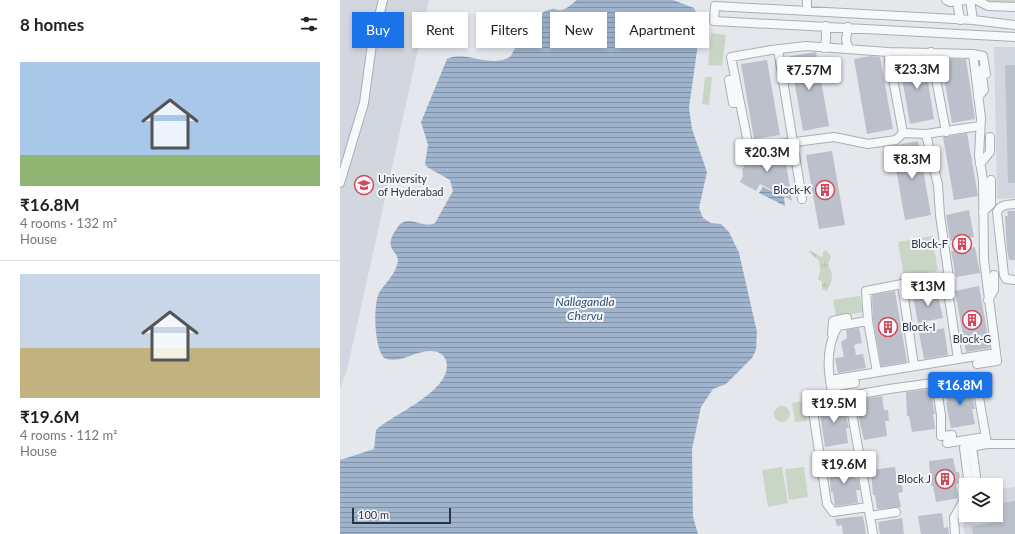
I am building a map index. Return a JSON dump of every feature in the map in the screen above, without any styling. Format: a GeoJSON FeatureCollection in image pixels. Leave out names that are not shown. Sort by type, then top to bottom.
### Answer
{"type":"FeatureCollection","features":[{"type":"Feature","properties":{"kind":"street"},"geometry":{"type":"LineString","coordinates":[[340,184],[364,103],[372,44],[383,0]]}},
{"type":"Feature","properties":{"kind":"street"},"geometry":{"type":"LineString","coordinates":[[807,0],[807,11]]}},
{"type":"Feature","properties":{"kind":"street"},"geometry":{"type":"LineString","coordinates":[[946,0],[950,2],[967,0]]}},
{"type":"Feature","properties":{"kind":"street"},"geometry":{"type":"LineString","coordinates":[[970,0],[973,20]]}},
{"type":"Feature","properties":{"kind":"street"},"geometry":{"type":"LineString","coordinates":[[976,0],[988,6],[1015,7]]}},
{"type":"Feature","properties":{"kind":"street"},"geometry":{"type":"LineString","coordinates":[[957,1],[960,20]]}},
{"type":"Feature","properties":{"kind":"street"},"geometry":{"type":"LineString","coordinates":[[1015,25],[973,20],[715,6],[714,20],[922,30],[1015,37]]}},
{"type":"Feature","properties":{"kind":"street"},"geometry":{"type":"LineString","coordinates":[[922,30],[923,18]]}},
{"type":"Feature","properties":{"kind":"street"},"geometry":{"type":"LineString","coordinates":[[824,48],[826,40],[826,26]]}},
{"type":"Feature","properties":{"kind":"street"},"geometry":{"type":"LineString","coordinates":[[848,27],[846,40],[849,49]]}},
{"type":"Feature","properties":{"kind":"street"},"geometry":{"type":"LineString","coordinates":[[978,97],[984,90],[984,72],[982,56],[973,54],[888,52],[806,46],[748,53],[731,57],[748,148],[834,137],[868,144],[896,140],[903,133],[926,134],[980,126]]}},
{"type":"Feature","properties":{"kind":"street"},"geometry":{"type":"LineString","coordinates":[[778,49],[802,198]]}},
{"type":"Feature","properties":{"kind":"street"},"geometry":{"type":"LineString","coordinates":[[888,52],[903,133]]}},
{"type":"Feature","properties":{"kind":"street"},"geometry":{"type":"LineString","coordinates":[[931,52],[946,132]]}},
{"type":"Feature","properties":{"kind":"street"},"geometry":{"type":"LineString","coordinates":[[973,54],[980,126],[980,164],[983,180],[984,260],[997,361],[977,364]]}},
{"type":"Feature","properties":{"kind":"street"},"geometry":{"type":"LineString","coordinates":[[729,80],[733,103],[740,102]]}},
{"type":"Feature","properties":{"kind":"street"},"geometry":{"type":"LineString","coordinates":[[926,134],[938,185],[940,215],[948,278],[948,291],[958,359]]}},
{"type":"Feature","properties":{"kind":"street"},"geometry":{"type":"LineString","coordinates":[[980,164],[990,152],[990,137]]}},
{"type":"Feature","properties":{"kind":"street"},"geometry":{"type":"LineString","coordinates":[[983,212],[991,204],[991,180]]}},
{"type":"Feature","properties":{"kind":"street"},"geometry":{"type":"LineString","coordinates":[[1015,204],[1004,205],[1000,207],[997,212],[1004,275],[1006,279],[1015,280]]}},
{"type":"Feature","properties":{"kind":"street"},"geometry":{"type":"LineString","coordinates":[[988,300],[994,290],[994,275]]}},
{"type":"Feature","properties":{"kind":"street"},"geometry":{"type":"LineString","coordinates":[[877,372],[868,321],[866,291],[902,284],[948,278]]}},
{"type":"Feature","properties":{"kind":"street"},"geometry":{"type":"LineString","coordinates":[[902,284],[914,366]]}},
{"type":"Feature","properties":{"kind":"street"},"geometry":{"type":"LineString","coordinates":[[847,318],[833,321],[832,337],[827,364],[831,387],[855,383]]}},
{"type":"Feature","properties":{"kind":"street"},"geometry":{"type":"LineString","coordinates":[[832,337],[838,326],[868,321]]}},
{"type":"Feature","properties":{"kind":"street"},"geometry":{"type":"LineString","coordinates":[[830,380],[996,353]]}},
{"type":"Feature","properties":{"kind":"street"},"geometry":{"type":"LineString","coordinates":[[868,507],[833,512],[827,504],[812,405],[813,402],[822,399],[969,378],[976,380],[986,441]]}},
{"type":"Feature","properties":{"kind":"street"},"geometry":{"type":"LineString","coordinates":[[936,383],[941,414],[941,436],[952,435]]}},
{"type":"Feature","properties":{"kind":"street"},"geometry":{"type":"LineString","coordinates":[[849,396],[873,534]]}},
{"type":"Feature","properties":{"kind":"street"},"geometry":{"type":"LineString","coordinates":[[968,478],[964,448],[972,447],[986,441]]}},
{"type":"Feature","properties":{"kind":"street"},"geometry":{"type":"LineString","coordinates":[[947,443],[986,441],[1015,444]]}},
{"type":"Feature","properties":{"kind":"street"},"geometry":{"type":"LineString","coordinates":[[972,447],[976,476]]}},
{"type":"Feature","properties":{"kind":"street"},"geometry":{"type":"LineString","coordinates":[[955,534],[954,518],[959,509]]}},
{"type":"Feature","properties":{"kind":"street"},"geometry":{"type":"LineString","coordinates":[[870,516],[896,512]]}},
{"type":"Feature","properties":{"kind":"shaded area","name":"University of Hyderabad"},"geometry":{"type":"Polygon","coordinates":[[[340,0],[429,0],[426,12],[412,12],[412,48],[418,48],[347,370],[340,389],[340,0]]]}},
{"type":"Feature","properties":{"kind":"shaded area"},"geometry":{"type":"Polygon","coordinates":[[[994,47],[1015,47],[1015,198],[997,199],[994,47]]]}},
{"type":"Feature","properties":{"kind":"shaded area"},"geometry":{"type":"Polygon","coordinates":[[[1015,487],[1015,534],[965,534],[963,525],[965,522],[1003,522],[1003,489],[1015,487]]]}},
{"type":"Feature","properties":{"kind":"green space"},"geometry":{"type":"Polygon","coordinates":[[[985,0],[1015,0],[1015,4],[986,3],[985,0]]]}},
{"type":"Feature","properties":{"kind":"green space"},"geometry":{"type":"Polygon","coordinates":[[[711,33],[726,35],[722,66],[708,65],[711,33]]]}},
{"type":"Feature","properties":{"kind":"green space"},"geometry":{"type":"Polygon","coordinates":[[[705,77],[712,77],[709,105],[702,104],[705,77]]]}},
{"type":"Feature","properties":{"kind":"green space"},"geometry":{"type":"Polygon","coordinates":[[[932,236],[938,271],[904,277],[898,242],[932,236]]]}},
{"type":"Feature","properties":{"kind":"green space"},"geometry":{"type":"Polygon","coordinates":[[[810,250],[821,257],[823,256],[823,252],[826,250],[831,256],[828,265],[832,277],[827,291],[822,289],[822,282],[818,279],[820,271],[819,261],[809,252],[810,250]]]}},
{"type":"Feature","properties":{"kind":"green space"},"geometry":{"type":"Polygon","coordinates":[[[860,296],[863,312],[836,317],[833,300],[860,296]]]}},
{"type":"Feature","properties":{"kind":"green space"},"geometry":{"type":"Polygon","coordinates":[[[804,401],[807,421],[795,422],[792,403],[804,401]]]}},
{"type":"Feature","properties":{"kind":"green space"},"geometry":{"type":"Polygon","coordinates":[[[782,406],[788,408],[790,414],[788,420],[782,422],[776,420],[774,414],[776,408],[782,406]]]}},
{"type":"Feature","properties":{"kind":"green space"},"geometry":{"type":"Polygon","coordinates":[[[782,467],[788,503],[768,507],[762,470],[782,467]]]}},
{"type":"Feature","properties":{"kind":"green space"},"geometry":{"type":"Polygon","coordinates":[[[804,467],[808,497],[789,500],[785,469],[804,467]]]}},
{"type":"Feature","properties":{"kind":"water","name":"Nallagandla Chervu"},"geometry":{"type":"Polygon","coordinates":[[[577,0],[673,0],[694,8],[696,12],[615,12],[615,48],[697,48],[689,108],[692,129],[707,172],[699,208],[703,218],[711,223],[721,224],[729,232],[739,253],[757,332],[756,350],[752,358],[726,384],[713,389],[701,407],[692,449],[693,517],[698,534],[340,534],[340,460],[374,449],[376,430],[432,391],[441,381],[446,371],[446,360],[438,352],[425,351],[396,360],[384,358],[376,336],[375,316],[379,293],[392,276],[397,265],[397,256],[391,247],[392,238],[395,231],[400,224],[408,221],[426,224],[435,223],[453,191],[450,180],[427,167],[425,164],[428,145],[421,122],[447,59],[462,56],[495,61],[503,60],[511,56],[515,48],[542,48],[542,13],[552,9],[560,10],[568,7],[577,0]]]}},
{"type":"Feature","properties":{"kind":"water"},"geometry":{"type":"Polygon","coordinates":[[[763,187],[784,197],[785,206],[759,193],[763,187]]]}},
{"type":"Feature","properties":{"kind":"building"},"geometry":{"type":"Polygon","coordinates":[[[816,52],[829,126],[803,131],[790,56],[816,52]]]}},
{"type":"Feature","properties":{"kind":"building"},"geometry":{"type":"Polygon","coordinates":[[[870,56],[880,57],[893,129],[867,134],[854,59],[870,56]]]}},
{"type":"Feature","properties":{"kind":"building"},"geometry":{"type":"Polygon","coordinates":[[[924,58],[934,119],[910,124],[899,61],[924,58]]]}},
{"type":"Feature","properties":{"kind":"building"},"geometry":{"type":"Polygon","coordinates":[[[966,59],[975,119],[952,123],[941,60],[966,59]]]}},
{"type":"Feature","properties":{"kind":"building"},"geometry":{"type":"Polygon","coordinates":[[[767,60],[780,135],[754,139],[741,64],[767,60]]]}},
{"type":"Feature","properties":{"kind":"building"},"geometry":{"type":"Polygon","coordinates":[[[1005,65],[1015,65],[1015,183],[1008,183],[1005,65]]]}},
{"type":"Feature","properties":{"kind":"building"},"geometry":{"type":"Polygon","coordinates":[[[967,133],[978,196],[954,200],[943,137],[967,133]]]}},
{"type":"Feature","properties":{"kind":"building"},"geometry":{"type":"Polygon","coordinates":[[[918,141],[931,215],[905,220],[892,146],[918,141]]]}},
{"type":"Feature","properties":{"kind":"building"},"geometry":{"type":"Polygon","coordinates":[[[784,151],[792,201],[760,184],[756,191],[740,182],[743,176],[742,169],[744,168],[743,157],[761,157],[761,154],[784,151]]]}},
{"type":"Feature","properties":{"kind":"building","name":"Block-K"},"geometry":{"type":"Polygon","coordinates":[[[832,151],[845,225],[819,229],[806,155],[832,151]]]}},
{"type":"Feature","properties":{"kind":"building"},"geometry":{"type":"Polygon","coordinates":[[[969,210],[974,237],[950,241],[946,215],[969,210]]]}},
{"type":"Feature","properties":{"kind":"building"},"geometry":{"type":"Polygon","coordinates":[[[1007,211],[1015,211],[1015,260],[1009,260],[1007,250],[1005,216],[1008,216],[1007,211]]]}},
{"type":"Feature","properties":{"kind":"building"},"geometry":{"type":"Polygon","coordinates":[[[975,247],[980,273],[956,277],[951,251],[975,247]]]}},
{"type":"Feature","properties":{"kind":"building","name":"Block-G"},"geometry":{"type":"Polygon","coordinates":[[[979,286],[990,348],[966,352],[955,291],[979,286]]]}},
{"type":"Feature","properties":{"kind":"building","name":"Block-I"},"geometry":{"type":"Polygon","coordinates":[[[895,291],[907,362],[881,366],[873,319],[872,295],[895,291]]]}},
{"type":"Feature","properties":{"kind":"building"},"geometry":{"type":"Polygon","coordinates":[[[937,292],[943,318],[918,323],[913,296],[937,292]]]}},
{"type":"Feature","properties":{"kind":"building"},"geometry":{"type":"Polygon","coordinates":[[[859,328],[862,343],[854,345],[856,355],[863,354],[866,368],[838,373],[835,358],[844,357],[841,342],[847,338],[846,330],[859,328]]]}},
{"type":"Feature","properties":{"kind":"building"},"geometry":{"type":"Polygon","coordinates":[[[944,328],[948,355],[924,359],[919,333],[944,328]]]}},
{"type":"Feature","properties":{"kind":"building"},"geometry":{"type":"Polygon","coordinates":[[[969,384],[975,409],[972,409],[975,424],[951,428],[946,403],[948,402],[945,387],[969,384]]]}},
{"type":"Feature","properties":{"kind":"building"},"geometry":{"type":"Polygon","coordinates":[[[930,389],[935,414],[933,414],[935,429],[912,432],[909,416],[907,416],[906,392],[930,389]]]}},
{"type":"Feature","properties":{"kind":"building"},"geometry":{"type":"Polygon","coordinates":[[[882,396],[884,410],[888,410],[889,421],[885,421],[887,436],[864,440],[858,415],[860,414],[858,400],[882,396]]]}},
{"type":"Feature","properties":{"kind":"building"},"geometry":{"type":"Polygon","coordinates":[[[843,402],[849,428],[846,428],[848,443],[825,447],[819,406],[843,402]]]}},
{"type":"Feature","properties":{"kind":"building","name":"Block J"},"geometry":{"type":"Polygon","coordinates":[[[953,458],[956,472],[959,472],[960,478],[959,483],[956,484],[959,498],[936,502],[933,486],[931,486],[929,461],[953,458]]]}},
{"type":"Feature","properties":{"kind":"building"},"geometry":{"type":"Polygon","coordinates":[[[853,464],[855,479],[858,479],[860,490],[856,490],[858,503],[835,506],[833,492],[831,492],[829,468],[853,464]]]}},
{"type":"Feature","properties":{"kind":"building"},"geometry":{"type":"Polygon","coordinates":[[[895,467],[897,482],[901,481],[903,492],[898,493],[901,507],[877,509],[875,495],[873,495],[871,470],[895,467]]]}},
{"type":"Feature","properties":{"kind":"building"},"geometry":{"type":"Polygon","coordinates":[[[1015,501],[1015,534],[973,534],[972,526],[1003,522],[1003,503],[1015,501]]]}},
{"type":"Feature","properties":{"kind":"building"},"geometry":{"type":"Polygon","coordinates":[[[942,513],[944,528],[948,527],[949,534],[921,534],[918,516],[942,513]]]}},
{"type":"Feature","properties":{"kind":"building"},"geometry":{"type":"Polygon","coordinates":[[[863,516],[866,534],[843,534],[842,525],[837,526],[835,519],[863,516]]]}},
{"type":"Feature","properties":{"kind":"building"},"geometry":{"type":"Polygon","coordinates":[[[902,518],[904,534],[880,534],[878,522],[902,518]]]}},
{"type":"Feature","properties":{"kind":"place","name":"University of Hyderabad"},"geometry":{"type":"Point","coordinates":[364,185]}},
{"type":"Feature","properties":{"kind":"place","name":"Block-K"},"geometry":{"type":"Point","coordinates":[825,190]}},
{"type":"Feature","properties":{"kind":"place","name":"Block-F"},"geometry":{"type":"Point","coordinates":[962,244]}},
{"type":"Feature","properties":{"kind":"place","name":"Block-G"},"geometry":{"type":"Point","coordinates":[972,320]}},
{"type":"Feature","properties":{"kind":"place","name":"Block-I"},"geometry":{"type":"Point","coordinates":[888,327]}},
{"type":"Feature","properties":{"kind":"place","name":"Block J"},"geometry":{"type":"Point","coordinates":[945,479]}}]}
